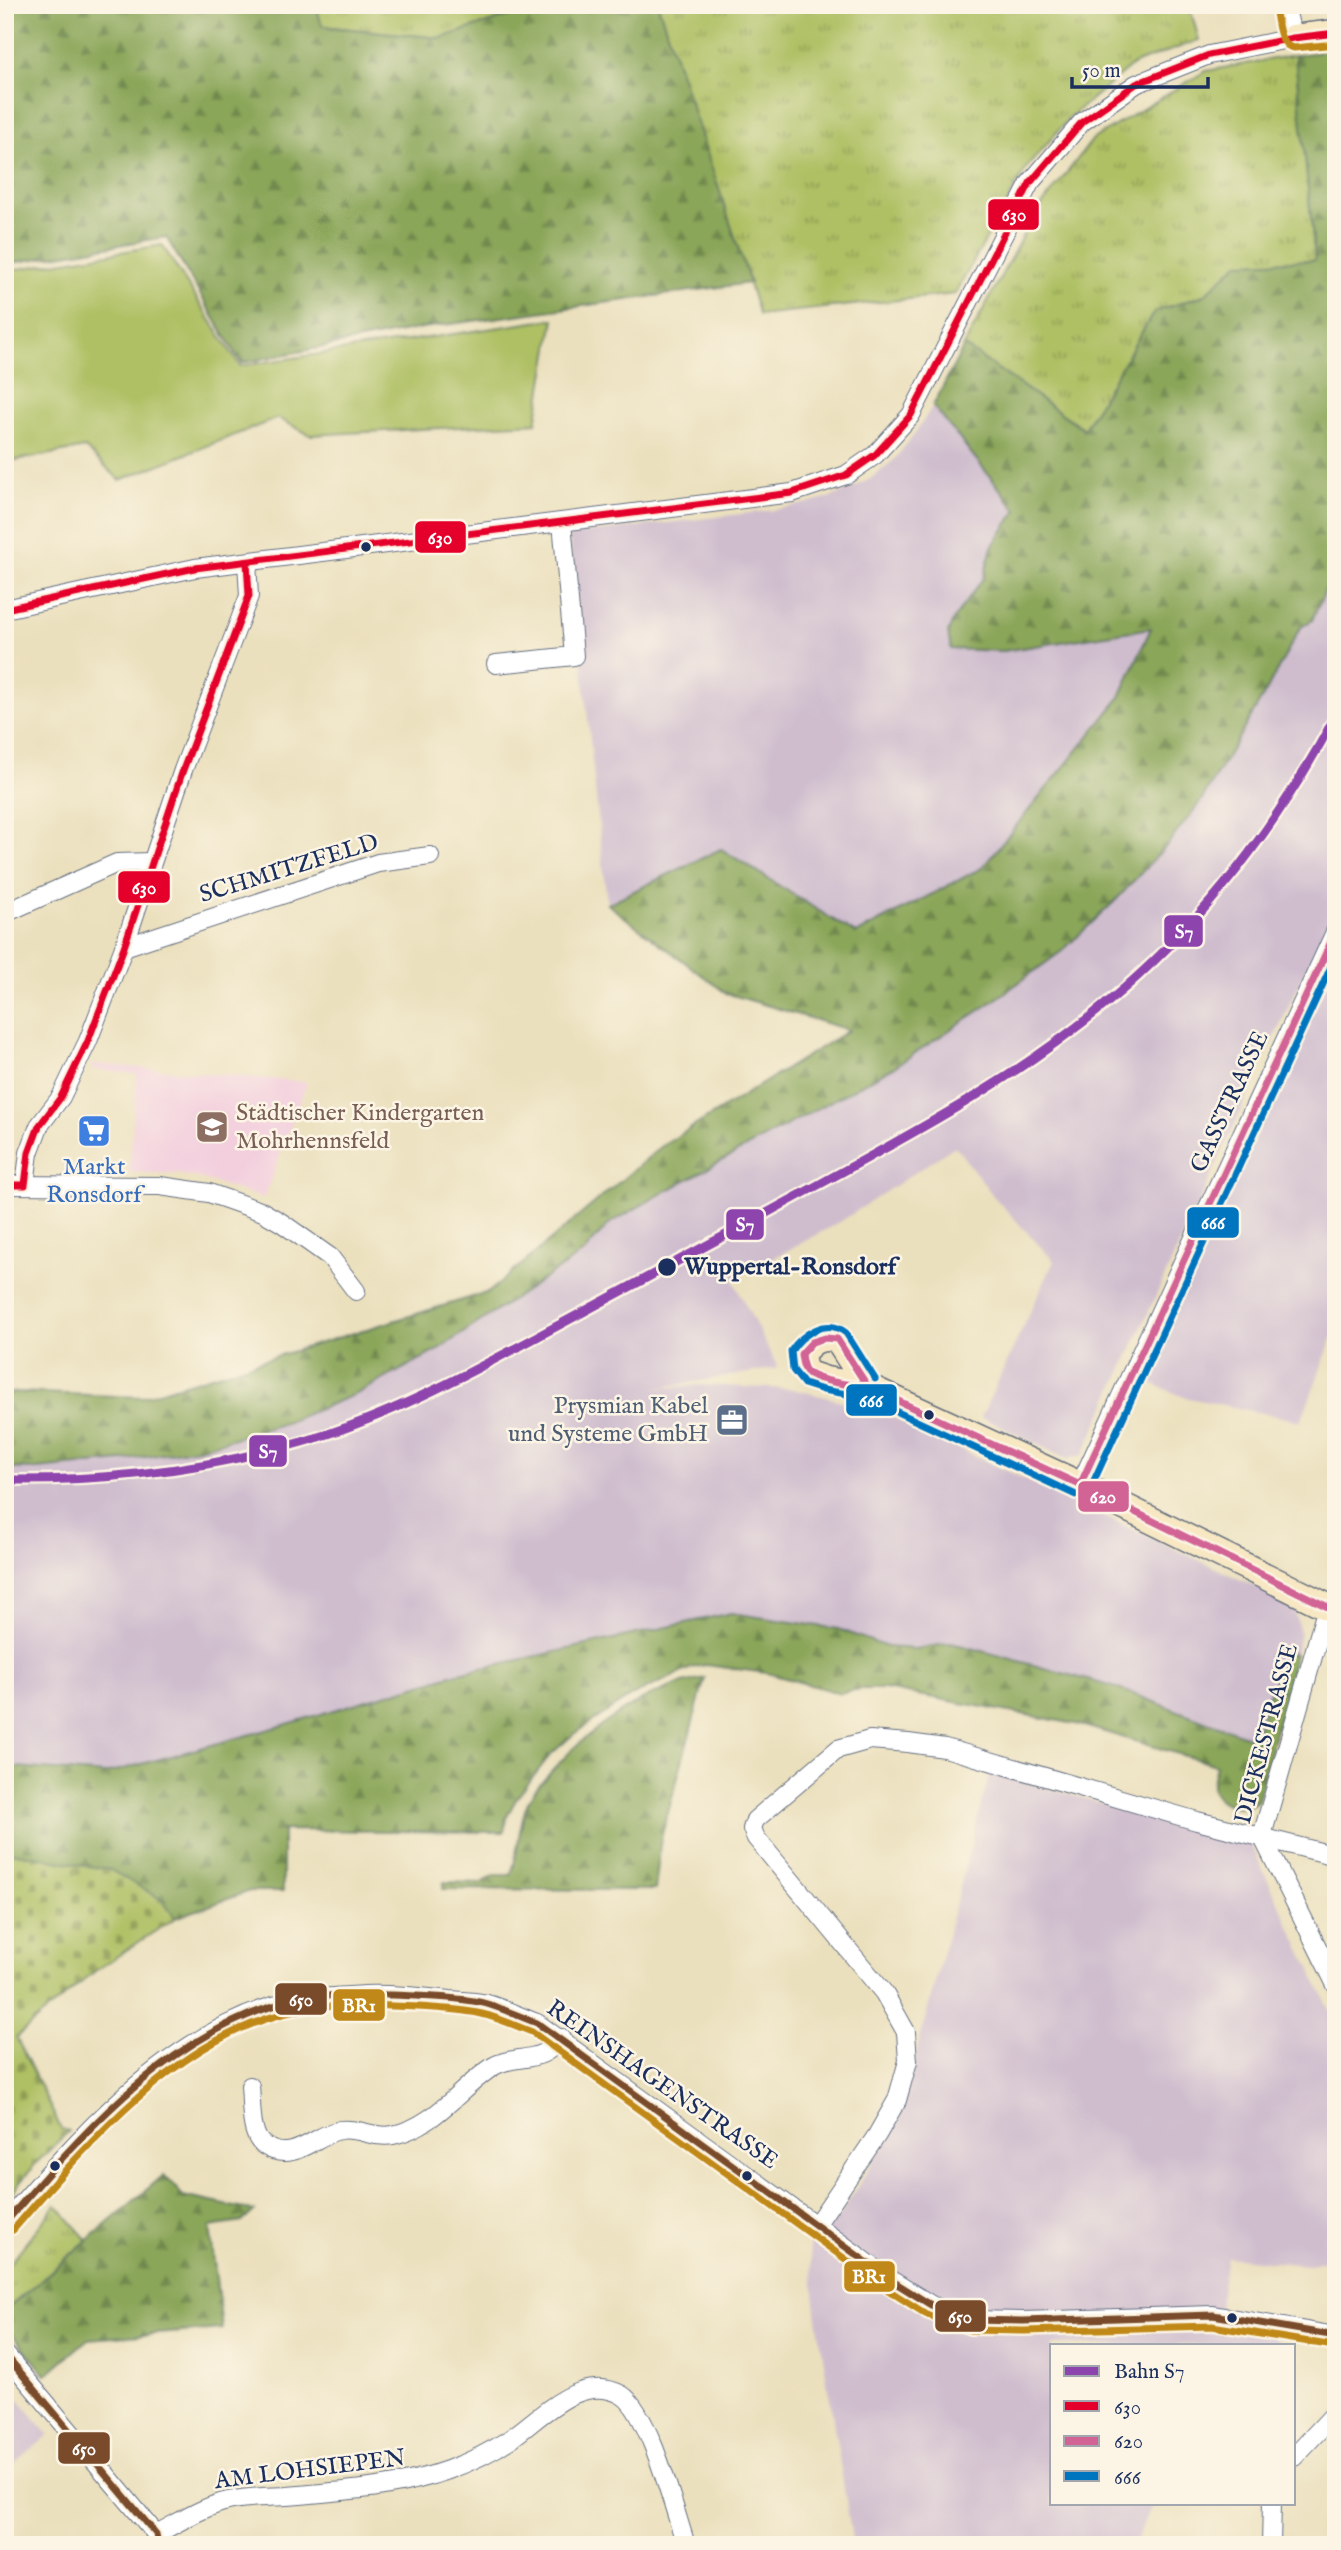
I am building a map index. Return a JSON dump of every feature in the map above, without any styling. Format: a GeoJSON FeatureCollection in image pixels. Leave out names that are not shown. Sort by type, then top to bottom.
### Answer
{"type":"FeatureCollection","features":[{"type":"Feature","properties":{"kind":"street"},"geometry":{"type":"LineString","coordinates":[[1285,5],[1293,38]]}},
{"type":"Feature","properties":{"kind":"street"},"geometry":{"type":"LineString","coordinates":[[5,609],[195,568],[792,493],[846,475],[875,456],[911,415],[1030,183],[1082,122],[1136,85],[1209,55],[1293,38],[1334,34]]}},
{"type":"Feature","properties":{"kind":"street"},"geometry":{"type":"LineString","coordinates":[[496,664],[574,656],[562,522]]}},
{"type":"Feature","properties":{"kind":"street"},"geometry":{"type":"LineString","coordinates":[[26,1185],[29,1153],[40,1126],[61,1097],[88,1041],[124,947],[201,721],[249,596],[247,562]]}},
{"type":"Feature","properties":{"kind":"street","name":"SCHMITZFELD"},"geometry":{"type":"LineString","coordinates":[[124,947],[378,863],[430,856]]}},
{"type":"Feature","properties":{"kind":"street"},"geometry":{"type":"LineString","coordinates":[[5,913],[117,863],[151,862]]}},
{"type":"Feature","properties":{"kind":"street","name":"GASSTRASSE"},"geometry":{"type":"LineString","coordinates":[[1080,1485],[1336,930]]}},
{"type":"Feature","properties":{"kind":"street"},"geometry":{"type":"LineString","coordinates":[[5,1185],[160,1186],[209,1193],[262,1212],[282,1223],[330,1257],[356,1291]]}},
{"type":"Feature","properties":{"kind":"street"},"geometry":{"type":"LineString","coordinates":[[868,1388],[1080,1485],[1331,1609]]}},
{"type":"Feature","properties":{"kind":"street","name":"DICKESTRASSE"},"geometry":{"type":"LineString","coordinates":[[1331,1609],[1262,1836],[1336,1985]]}},
{"type":"Feature","properties":{"kind":"street"},"geometry":{"type":"LineString","coordinates":[[816,2225],[877,2136],[897,2100],[908,2061],[906,2032],[884,1993],[756,1838],[752,1829],[755,1820],[838,1749],[870,1740],[945,1748],[1197,1821],[1336,1856]]}},
{"type":"Feature","properties":{"kind":"street","name":"REINSHAGENSTRASSE"},"geometry":{"type":"LineString","coordinates":[[5,2223],[66,2152],[110,2110],[165,2064],[209,2034],[271,2006],[299,2000],[392,1994],[485,2004],[537,2023],[562,2038],[894,2282],[931,2305],[971,2320],[1213,2315],[1336,2336]]}},
{"type":"Feature","properties":{"kind":"street"},"geometry":{"type":"LineString","coordinates":[[250,2086],[256,2138],[263,2146],[274,2151],[299,2150],[339,2130],[392,2136],[419,2126],[443,2110],[493,2067],[506,2060],[544,2053],[562,2038]]}},
{"type":"Feature","properties":{"kind":"street"},"geometry":{"type":"LineString","coordinates":[[5,2354],[157,2540]]}},
{"type":"Feature","properties":{"kind":"street","name":"AM LOHSIEPEN"},"geometry":{"type":"LineString","coordinates":[[157,2540],[206,2507],[231,2500],[365,2490],[420,2480],[470,2462],[510,2439],[555,2404],[575,2394],[607,2390],[623,2396],[636,2408],[652,2443],[686,2545]]}},
{"type":"Feature","properties":{"kind":"street"},"geometry":{"type":"LineString","coordinates":[[1296,2455],[1336,2412]]}},
{"type":"Feature","properties":{"kind":"street"},"geometry":{"type":"LineString","coordinates":[[1271,2545],[1272,2504]]}},
{"type":"Feature","properties":{"kind":"shaded area"},"geometry":{"type":"Polygon","coordinates":[[[933,406],[1017,510],[993,547],[984,577],[953,620],[1003,651],[1152,628],[1119,699],[982,868],[856,934],[722,849],[607,904],[569,535],[774,510],[819,501],[848,491],[870,479],[894,460],[933,406]]]}},
{"type":"Feature","properties":{"kind":"shaded area"},"geometry":{"type":"Polygon","coordinates":[[[1336,566],[1336,903],[1083,1455],[1067,1459],[981,1417],[1054,1261],[995,1198],[955,1146],[840,1222],[733,1280],[778,1368],[651,1389],[697,1385],[792,1389],[863,1406],[1282,1599],[1295,1612],[1300,1633],[1295,1654],[1285,1652],[1254,1739],[1117,1688],[951,1643],[915,1649],[887,1647],[838,1629],[731,1613],[455,1674],[274,1728],[105,1774],[5,1766],[5,1468],[37,1469],[122,1461],[204,1447],[285,1423],[584,1252],[609,1224],[894,1067],[992,1002],[1062,951],[1116,900],[1167,845],[1201,801],[1300,628],[1312,620],[1336,566]]]}},
{"type":"Feature","properties":{"kind":"shaded area"},"geometry":{"type":"Polygon","coordinates":[[[1336,961],[1336,1328],[1301,1421],[1184,1397],[1144,1380],[1336,961]]]}},
{"type":"Feature","properties":{"kind":"shaded area","name":"Städtischer Kindergarten Mohrhennsfeld"},"geometry":{"type":"Polygon","coordinates":[[[93,1064],[307,1082],[264,1198],[200,1178],[129,1172],[137,1074],[91,1069],[93,1064]]]}},
{"type":"Feature","properties":{"kind":"shaded area"},"geometry":{"type":"Polygon","coordinates":[[[990,1773],[1250,1843],[1331,2012],[1336,2033],[1336,2258],[1306,2265],[1227,2257],[1220,2298],[1221,2327],[1278,2336],[1276,2344],[1050,2344],[1050,2504],[1153,2504],[1134,2545],[853,2545],[816,2312],[808,2235],[839,2217],[899,2119],[990,1773]]]}},
{"type":"Feature","properties":{"kind":"shaded area"},"geometry":{"type":"Polygon","coordinates":[[[5,2383],[49,2435],[5,2471],[5,2383]]]}},
{"type":"Feature","properties":{"kind":"green space"},"geometry":{"type":"Polygon","coordinates":[[[5,5],[316,5],[322,26],[441,38],[542,5],[658,5],[750,283],[422,328],[241,363],[166,237],[5,264],[5,5]]]}},
{"type":"Feature","properties":{"kind":"green space"},"geometry":{"type":"Polygon","coordinates":[[[316,5],[542,5],[441,38],[321,26],[316,5]]]}},
{"type":"Feature","properties":{"kind":"green space"},"geometry":{"type":"Polygon","coordinates":[[[658,5],[1189,5],[1199,40],[1134,64],[1070,117],[1027,167],[955,294],[759,315],[658,5]]]}},
{"type":"Feature","properties":{"kind":"green space"},"geometry":{"type":"Polygon","coordinates":[[[1336,50],[1336,566],[1312,620],[1300,628],[1201,801],[1167,845],[1116,900],[1062,951],[992,1002],[894,1067],[609,1224],[584,1252],[436,1351],[358,1393],[285,1423],[204,1447],[122,1461],[37,1469],[5,1468],[5,1394],[16,1392],[142,1397],[489,1292],[662,1146],[849,1030],[726,993],[607,904],[721,849],[856,934],[982,868],[1119,699],[1151,628],[1003,651],[951,649],[948,633],[953,620],[984,577],[992,547],[1017,510],[933,406],[964,346],[1084,429],[1154,312],[1204,295],[1238,263],[1315,260],[1295,55],[1336,50]]]}},
{"type":"Feature","properties":{"kind":"green space"},"geometry":{"type":"Polygon","coordinates":[[[1295,55],[1315,260],[1238,264],[1204,295],[1154,312],[1084,429],[964,346],[1032,218],[1093,139],[1206,71],[1295,55]]]}},
{"type":"Feature","properties":{"kind":"green space"},"geometry":{"type":"Polygon","coordinates":[[[162,245],[240,366],[554,319],[536,423],[310,435],[278,418],[120,480],[85,448],[5,462],[5,271],[162,245]]]}},
{"type":"Feature","properties":{"kind":"green space"},"geometry":{"type":"Polygon","coordinates":[[[731,1613],[838,1629],[887,1647],[915,1649],[951,1643],[1117,1688],[1253,1739],[1285,1652],[1295,1654],[1258,1800],[1247,1806],[1232,1806],[1215,1794],[1212,1785],[1216,1765],[1081,1725],[885,1689],[860,1689],[839,1693],[767,1673],[705,1665],[691,1668],[633,1695],[575,1733],[551,1754],[516,1799],[506,1818],[504,1832],[283,1830],[283,1891],[250,1891],[175,1918],[162,1900],[110,1870],[5,1851],[5,1766],[105,1774],[274,1728],[455,1674],[731,1613]]]}},
{"type":"Feature","properties":{"kind":"green space"},"geometry":{"type":"Polygon","coordinates":[[[705,1678],[661,1838],[655,1890],[443,1889],[444,1882],[482,1883],[494,1875],[511,1875],[528,1802],[538,1786],[566,1756],[601,1726],[641,1700],[663,1690],[705,1678]]]}},
{"type":"Feature","properties":{"kind":"green space"},"geometry":{"type":"Polygon","coordinates":[[[5,1851],[110,1870],[162,1900],[175,1918],[95,1971],[16,2037],[61,2129],[69,2131],[35,2164],[5,2201],[5,1851]]]}},
{"type":"Feature","properties":{"kind":"green space"},"geometry":{"type":"Polygon","coordinates":[[[164,2175],[183,2196],[254,2211],[242,2222],[210,2227],[222,2329],[88,2339],[46,2375],[5,2326],[5,2311],[164,2175]]]}},
{"type":"Feature","properties":{"kind":"green space"},"geometry":{"type":"Polygon","coordinates":[[[56,2205],[87,2240],[5,2311],[5,2269],[56,2205]]]}},
{"type":"Feature","properties":{"kind":"rail line","name":"S7"},"geometry":{"type":"LineString","coordinates":[[5,1480],[128,1475],[209,1464],[288,1446],[358,1423],[474,1370],[910,1134],[1006,1077],[1052,1045],[1096,1012],[1169,946],[1249,854],[1295,787],[1336,715]]}},
{"type":"Feature","properties":{"kind":"transit line","name":"BR1"},"geometry":{"type":"LineString","coordinates":[[1275,7],[1282,38],[1289,46],[1294,48],[1336,44]]}},
{"type":"Feature","properties":{"kind":"transit line","name":"630"},"geometry":{"type":"LineString","coordinates":[[5,609],[195,568],[792,493],[846,475],[875,455],[911,415],[1030,183],[1082,122],[1136,84],[1209,55],[1293,38],[1336,33]]}},
{"type":"Feature","properties":{"kind":"transit line","name":"630"},"geometry":{"type":"LineString","coordinates":[[5,1185],[25,1185],[29,1153],[39,1126],[61,1097],[88,1041],[124,947],[183,770],[249,596],[247,562]]}},
{"type":"Feature","properties":{"kind":"transit line","name":"620"},"geometry":{"type":"LineString","coordinates":[[1080,1485],[1336,931]]}},
{"type":"Feature","properties":{"kind":"transit line","name":"666"},"geometry":{"type":"LineString","coordinates":[[1090,1489],[1336,956]]}},
{"type":"Feature","properties":{"kind":"transit line","name":"666"},"geometry":{"type":"LineString","coordinates":[[875,1379],[846,1333],[839,1328],[823,1327],[816,1330],[802,1339],[791,1351],[793,1370],[804,1384],[865,1397],[1076,1495]]}},
{"type":"Feature","properties":{"kind":"transit line","name":"620"},"geometry":{"type":"LineString","coordinates":[[825,1338],[837,1339],[868,1387],[817,1378],[806,1371],[801,1354],[812,1342],[825,1338]]}},
{"type":"Feature","properties":{"kind":"transit line","name":"620"},"geometry":{"type":"LineString","coordinates":[[868,1387],[1080,1485],[1336,1611]]}},
{"type":"Feature","properties":{"kind":"transit line","name":"650"},"geometry":{"type":"LineString","coordinates":[[5,2223],[62,2158],[124,2097],[192,2044],[230,2023],[270,2007],[315,1997],[377,1995],[453,1998],[487,2004],[537,2023],[894,2282],[931,2305],[971,2320],[1213,2315],[1336,2336]]}},
{"type":"Feature","properties":{"kind":"transit line","name":"BR1"},"geometry":{"type":"LineString","coordinates":[[13,2230],[70,2165],[133,2102],[204,2048],[242,2028],[282,2014],[323,2007],[365,2005],[450,2009],[488,2016],[532,2032],[888,2290],[926,2314],[970,2330],[1212,2326],[1334,2346]]}},
{"type":"Feature","properties":{"kind":"transit line","name":"650"},"geometry":{"type":"LineString","coordinates":[[5,2354],[156,2534],[158,2545]]}},
{"type":"Feature","properties":{"kind":"place","name":"Städtischer Kindergarten Mohrhennsfeld"},"geometry":{"type":"Point","coordinates":[212,1127]}},
{"type":"Feature","properties":{"kind":"place","name":"Markt Ronsdorf"},"geometry":{"type":"Point","coordinates":[94,1131]}},
{"type":"Feature","properties":{"kind":"place","name":"Wuppertal-Ronsdorf"},"geometry":{"type":"Point","coordinates":[667,1267]}},
{"type":"Feature","properties":{"kind":"place","name":"Prysmian Kabel und Systeme GmbH"},"geometry":{"type":"Point","coordinates":[732,1420]}}]}
